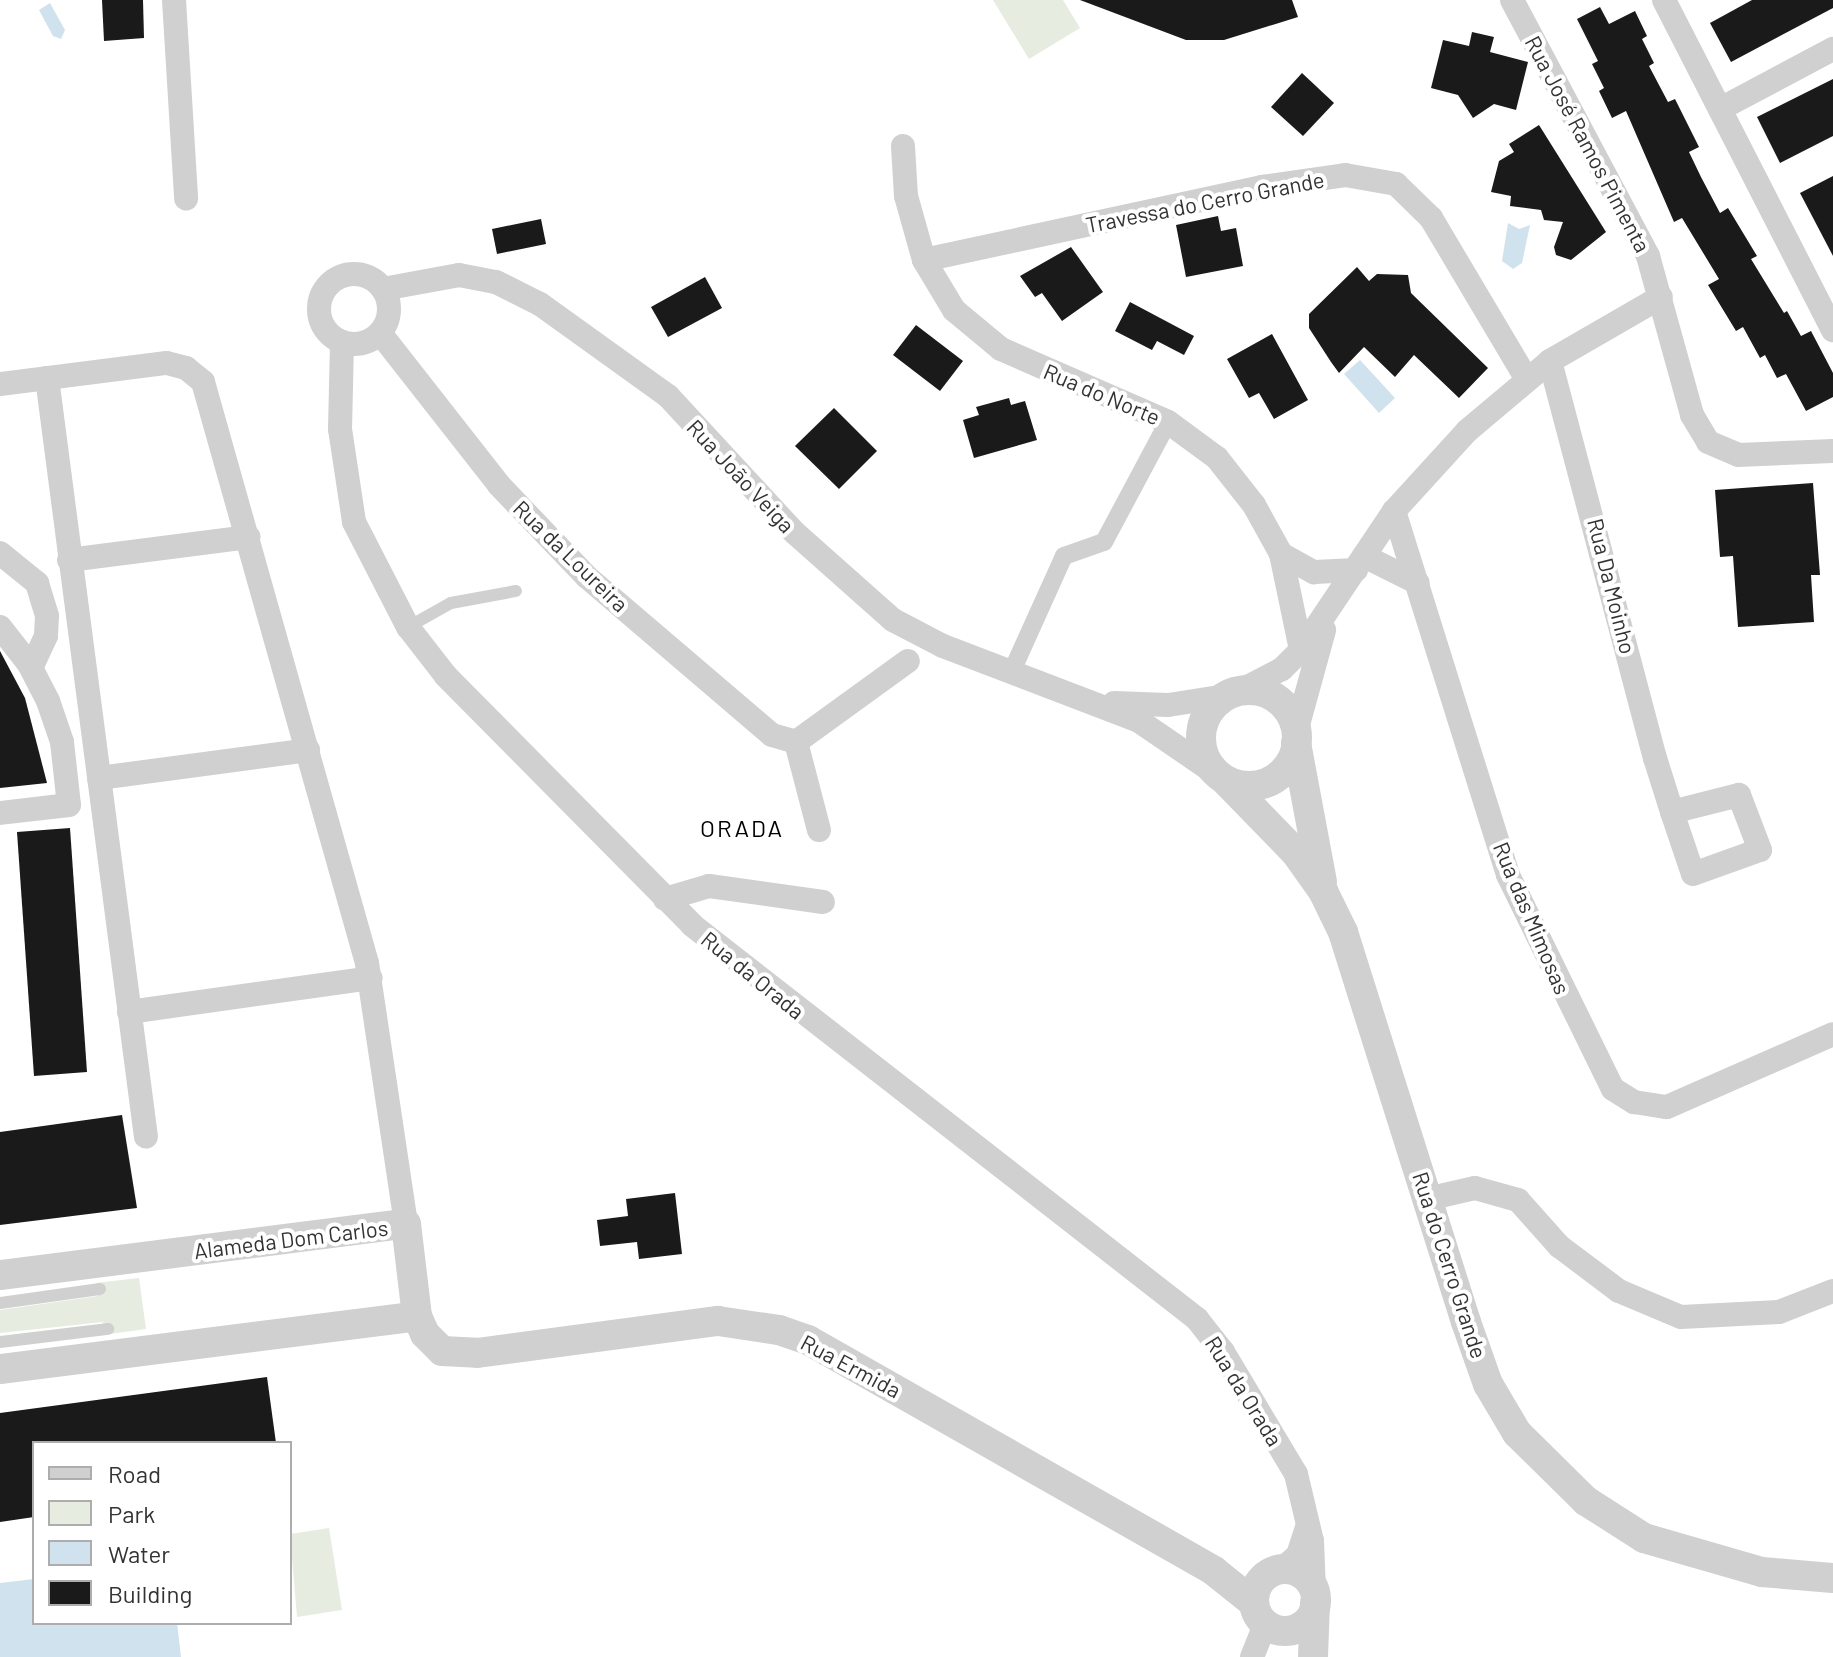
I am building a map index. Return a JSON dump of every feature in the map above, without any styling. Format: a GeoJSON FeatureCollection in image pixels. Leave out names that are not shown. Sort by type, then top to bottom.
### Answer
{"type":"FeatureCollection","features":[{"type":"Feature","properties":{"kind":"street"},"geometry":{"type":"LineString","coordinates":[[174,0],[186,199]]}},
{"type":"Feature","properties":{"kind":"street","name":"Rua José Ramos Pimenta"},"geometry":{"type":"LineString","coordinates":[[1512,0],[1625,205],[1661,297],[1692,415],[1708,442],[1738,455],[1833,451]]}},
{"type":"Feature","properties":{"kind":"street"},"geometry":{"type":"LineString","coordinates":[[1664,0],[1833,330]]}},
{"type":"Feature","properties":{"kind":"street"},"geometry":{"type":"LineString","coordinates":[[1720,109],[1833,49]]}},
{"type":"Feature","properties":{"kind":"street","name":"Rua do Norte"},"geometry":{"type":"LineString","coordinates":[[903,146],[906,196],[924,260],[954,310],[1001,349],[1168,422],[1217,458],[1254,505],[1281,554],[1301,650]]}},
{"type":"Feature","properties":{"kind":"street","name":"Travessa do Cerro Grande"},"geometry":{"type":"LineString","coordinates":[[924,260],[1262,187],[1345,175],[1396,184],[1431,218],[1526,378]]}},
{"type":"Feature","properties":{"kind":"street"},"geometry":{"type":"LineString","coordinates":[[358,274],[383,289],[389,306],[380,333],[362,343],[342,342],[326,329],[319,311],[330,284],[358,274]]}},
{"type":"Feature","properties":{"kind":"street","name":"Rua João Veiga"},"geometry":{"type":"LineString","coordinates":[[383,289],[459,275],[496,282],[540,304],[668,396],[715,451],[859,594],[943,646],[1139,721],[1221,777]]}},
{"type":"Feature","properties":{"kind":"street"},"geometry":{"type":"LineString","coordinates":[[1331,612],[1292,758],[1272,780],[1242,786],[1221,777],[1202,751],[1202,726],[1233,694],[1282,669],[1301,650],[1331,612],[1394,511],[1467,431],[1526,378],[1550,361],[1661,297]]}},
{"type":"Feature","properties":{"kind":"street","name":"Rua da Loureira"},"geometry":{"type":"LineString","coordinates":[[380,333],[499,485],[587,577],[772,735],[796,742]]}},
{"type":"Feature","properties":{"kind":"street","name":"Rua da Orada"},"geometry":{"type":"LineString","coordinates":[[342,342],[340,429],[354,522],[408,627],[446,676],[665,899],[776,995],[1197,1319],[1223,1352],[1296,1474],[1306,1517],[1315,1595]]}},
{"type":"Feature","properties":{"kind":"street","name":"Rua Da Moinho"},"geometry":{"type":"LineString","coordinates":[[1550,361],[1672,812]]}},
{"type":"Feature","properties":{"kind":"street"},"geometry":{"type":"LineString","coordinates":[[0,384],[167,363],[186,368],[203,382],[371,978],[406,1224]]}},
{"type":"Feature","properties":{"kind":"street"},"geometry":{"type":"LineString","coordinates":[[47,378],[146,1137]]}},
{"type":"Feature","properties":{"kind":"street"},"geometry":{"type":"LineString","coordinates":[[1012,671],[1064,556],[1104,542],[1168,422]]}},
{"type":"Feature","properties":{"kind":"street","name":"Rua das Mimosas"},"geometry":{"type":"LineString","coordinates":[[1394,511],[1508,875],[1613,1089],[1634,1102],[1667,1107],[1833,1034]]}},
{"type":"Feature","properties":{"kind":"street"},"geometry":{"type":"LineString","coordinates":[[69,560],[249,537]]}},
{"type":"Feature","properties":{"kind":"street"},"geometry":{"type":"LineString","coordinates":[[0,553],[37,583],[47,616],[46,636],[31,668]]}},
{"type":"Feature","properties":{"kind":"street"},"geometry":{"type":"LineString","coordinates":[[1281,554],[1314,572],[1360,563],[1418,583]]}},
{"type":"Feature","properties":{"kind":"street"},"geometry":{"type":"LineString","coordinates":[[0,627],[31,668],[62,742],[69,805],[0,813]]}},
{"type":"Feature","properties":{"kind":"street"},"geometry":{"type":"LineString","coordinates":[[819,830],[796,742],[908,661]]}},
{"type":"Feature","properties":{"kind":"street"},"geometry":{"type":"LineString","coordinates":[[1098,703],[1168,705],[1255,691],[1283,705],[1296,738],[1323,891]]}},
{"type":"Feature","properties":{"kind":"street"},"geometry":{"type":"LineString","coordinates":[[99,778],[308,750]]}},
{"type":"Feature","properties":{"kind":"street","name":"Rua do Cerro Grande"},"geometry":{"type":"LineString","coordinates":[[1221,777],[1296,853],[1323,891],[1343,932],[1488,1384],[1517,1433],[1547,1467],[1586,1501],[1644,1538],[1762,1572],[1833,1578]]}},
{"type":"Feature","properties":{"kind":"street"},"geometry":{"type":"LineString","coordinates":[[665,899],[709,886],[823,902]]}},
{"type":"Feature","properties":{"kind":"street"},"geometry":{"type":"LineString","coordinates":[[129,1012],[371,978]]}},
{"type":"Feature","properties":{"kind":"street"},"geometry":{"type":"LineString","coordinates":[[1427,1199],[1475,1188],[1518,1200],[1559,1246],[1619,1291],[1681,1317],[1779,1312],[1833,1291]]}},
{"type":"Feature","properties":{"kind":"street","name":"Alameda Dom Carlos"},"geometry":{"type":"LineString","coordinates":[[0,1275],[406,1224],[417,1316]]}},
{"type":"Feature","properties":{"kind":"street"},"geometry":{"type":"LineString","coordinates":[[0,1369],[417,1316]]}},
{"type":"Feature","properties":{"kind":"street","name":"Rua Ermida"},"geometry":{"type":"LineString","coordinates":[[417,1316],[425,1334],[442,1351],[477,1353],[718,1321],[779,1330],[808,1340],[1214,1571]]}},
{"type":"Feature","properties":{"kind":"street"},"geometry":{"type":"LineString","coordinates":[[1252,1657],[1268,1619],[1258,1584],[1298,1555],[1307,1537],[1306,1517]]}},
{"type":"Feature","properties":{"kind":"street"},"geometry":{"type":"LineString","coordinates":[[1214,1571],[1246,1577],[1277,1570],[1298,1572],[1315,1595],[1311,1657]]}},
{"type":"Feature","properties":{"kind":"street"},"geometry":{"type":"LineString","coordinates":[[1214,1571],[1311,1657]]}},
{"type":"Feature","properties":{"kind":"street"},"geometry":{"type":"LineString","coordinates":[[1268,1619],[1306,1622],[1315,1595]]}},
{"type":"Feature","properties":{"kind":"lane"},"geometry":{"type":"LineString","coordinates":[[408,627],[451,603],[516,591]]}},
{"type":"Feature","properties":{"kind":"lane"},"geometry":{"type":"LineString","coordinates":[[0,1303],[100,1289]]}},
{"type":"Feature","properties":{"kind":"lane"},"geometry":{"type":"LineString","coordinates":[[0,1342],[108,1329]]}},
{"type":"Feature","properties":{"kind":"green space"},"geometry":{"type":"Polygon","coordinates":[[[993,0],[1063,0],[1080,28],[1029,59],[993,0]]]}},
{"type":"Feature","properties":{"kind":"green space"},"geometry":{"type":"Polygon","coordinates":[[[139,1278],[146,1329],[103,1335],[103,1322],[0,1333],[0,1310],[98,1296],[96,1283],[139,1278]]]}},
{"type":"Feature","properties":{"kind":"green space"},"geometry":{"type":"Polygon","coordinates":[[[329,1528],[342,1610],[297,1617],[292,1534],[329,1528]]]}},
{"type":"Feature","properties":{"kind":"water"},"geometry":{"type":"Polygon","coordinates":[[[50,3],[65,30],[61,39],[53,36],[39,10],[50,3]]]}},
{"type":"Feature","properties":{"kind":"water"},"geometry":{"type":"Polygon","coordinates":[[[1508,223],[1519,229],[1530,225],[1522,263],[1513,269],[1502,261],[1508,223]]]}},
{"type":"Feature","properties":{"kind":"water"},"geometry":{"type":"Polygon","coordinates":[[[1360,360],[1395,398],[1379,413],[1344,374],[1360,360]]]}},
{"type":"Feature","properties":{"kind":"water"},"geometry":{"type":"Polygon","coordinates":[[[32,1579],[32,1625],[177,1625],[181,1657],[0,1657],[0,1583],[32,1579]]]}},
{"type":"Feature","properties":{"kind":"building"},"geometry":{"type":"Polygon","coordinates":[[[102,0],[143,0],[144,38],[104,41],[102,0]]]}},
{"type":"Feature","properties":{"kind":"building"},"geometry":{"type":"Polygon","coordinates":[[[1080,0],[1292,0],[1298,17],[1224,40],[1186,40],[1080,0]]]}},
{"type":"Feature","properties":{"kind":"building"},"geometry":{"type":"Polygon","coordinates":[[[1752,0],[1833,0],[1833,8],[1731,62],[1710,23],[1752,0]]]}},
{"type":"Feature","properties":{"kind":"building"},"geometry":{"type":"Polygon","coordinates":[[[1600,7],[1609,24],[1635,11],[1647,36],[1642,39],[1654,63],[1649,66],[1668,102],[1675,99],[1699,147],[1689,152],[1701,177],[1720,213],[1728,208],[1757,256],[1751,259],[1784,313],[1787,311],[1801,336],[1811,331],[1833,373],[1833,397],[1806,411],[1786,374],[1777,378],[1765,355],[1760,358],[1743,327],[1736,331],[1708,285],[1719,279],[1682,218],[1674,222],[1626,111],[1612,118],[1599,91],[1604,88],[1592,64],[1598,61],[1577,19],[1600,7]]]}},
{"type":"Feature","properties":{"kind":"building"},"geometry":{"type":"Polygon","coordinates":[[[1472,32],[1494,37],[1490,52],[1528,62],[1516,110],[1494,104],[1473,118],[1458,95],[1431,88],[1443,40],[1469,46],[1472,32]]]}},
{"type":"Feature","properties":{"kind":"building"},"geometry":{"type":"Polygon","coordinates":[[[1302,73],[1334,103],[1303,136],[1271,107],[1302,73]]]}},
{"type":"Feature","properties":{"kind":"building"},"geometry":{"type":"Polygon","coordinates":[[[1833,79],[1833,136],[1780,163],[1757,117],[1833,79]]]}},
{"type":"Feature","properties":{"kind":"building"},"geometry":{"type":"Polygon","coordinates":[[[1539,125],[1606,232],[1571,260],[1556,255],[1554,247],[1563,222],[1544,220],[1541,210],[1510,206],[1511,196],[1491,192],[1499,161],[1514,152],[1509,144],[1539,125]]]}},
{"type":"Feature","properties":{"kind":"building"},"geometry":{"type":"Polygon","coordinates":[[[1833,176],[1833,256],[1800,193],[1833,176]]]}},
{"type":"Feature","properties":{"kind":"building"},"geometry":{"type":"Polygon","coordinates":[[[1218,216],[1221,231],[1236,228],[1243,266],[1186,277],[1176,225],[1218,216]]]}},
{"type":"Feature","properties":{"kind":"building"},"geometry":{"type":"Polygon","coordinates":[[[541,219],[546,244],[497,254],[492,229],[541,219]]]}},
{"type":"Feature","properties":{"kind":"building"},"geometry":{"type":"Polygon","coordinates":[[[1071,247],[1103,292],[1062,321],[1042,293],[1035,297],[1020,276],[1071,247]]]}},
{"type":"Feature","properties":{"kind":"building"},"geometry":{"type":"Polygon","coordinates":[[[1357,267],[1369,281],[1377,274],[1408,275],[1411,293],[1488,368],[1459,398],[1414,355],[1395,377],[1364,347],[1339,373],[1309,328],[1309,314],[1357,267]]]}},
{"type":"Feature","properties":{"kind":"building"},"geometry":{"type":"Polygon","coordinates":[[[705,277],[722,308],[668,337],[651,307],[705,277]]]}},
{"type":"Feature","properties":{"kind":"building"},"geometry":{"type":"Polygon","coordinates":[[[1130,302],[1194,336],[1184,355],[1157,341],[1152,350],[1115,331],[1130,302]]]}},
{"type":"Feature","properties":{"kind":"building"},"geometry":{"type":"Polygon","coordinates":[[[916,325],[963,361],[940,391],[893,355],[916,325]]]}},
{"type":"Feature","properties":{"kind":"building"},"geometry":{"type":"Polygon","coordinates":[[[1272,334],[1308,400],[1274,419],[1259,393],[1249,398],[1227,359],[1272,334]]]}},
{"type":"Feature","properties":{"kind":"building"},"geometry":{"type":"Polygon","coordinates":[[[1009,398],[1011,405],[1025,401],[1037,440],[974,458],[963,420],[979,415],[976,407],[1009,398]]]}},
{"type":"Feature","properties":{"kind":"building"},"geometry":{"type":"Polygon","coordinates":[[[834,408],[877,451],[839,489],[795,446],[834,408]]]}},
{"type":"Feature","properties":{"kind":"building"},"geometry":{"type":"Polygon","coordinates":[[[1813,483],[1820,575],[1811,575],[1814,622],[1738,627],[1733,556],[1720,557],[1715,490],[1813,483]]]}},
{"type":"Feature","properties":{"kind":"building"},"geometry":{"type":"Polygon","coordinates":[[[0,651],[25,698],[47,783],[0,788],[0,651]]]}},
{"type":"Feature","properties":{"kind":"building"},"geometry":{"type":"Polygon","coordinates":[[[70,828],[87,1072],[34,1076],[17,832],[70,828]]]}},
{"type":"Feature","properties":{"kind":"building"},"geometry":{"type":"Polygon","coordinates":[[[122,1115],[137,1208],[0,1225],[0,1132],[122,1115]]]}},
{"type":"Feature","properties":{"kind":"building"},"geometry":{"type":"Polygon","coordinates":[[[675,1193],[682,1254],[639,1259],[637,1242],[600,1246],[597,1220],[628,1216],[626,1199],[675,1193]]]}},
{"type":"Feature","properties":{"kind":"building"},"geometry":{"type":"Polygon","coordinates":[[[267,1377],[276,1441],[32,1441],[32,1517],[0,1522],[0,1413],[267,1377]]]}},
{"type":"Feature","properties":{"kind":"district","name":"ORADA"},"geometry":{"type":"Point","coordinates":[742,828]}}]}
